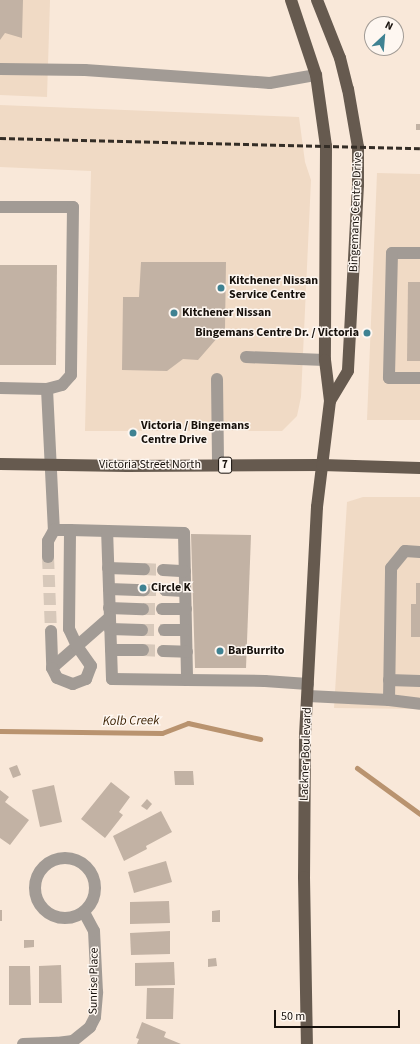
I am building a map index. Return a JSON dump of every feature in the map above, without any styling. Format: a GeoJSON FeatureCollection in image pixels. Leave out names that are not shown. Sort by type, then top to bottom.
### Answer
{"type":"FeatureCollection","features":[{"type":"Feature","properties":{"kind":"main road","name":"Bingemans Centre Drive"},"geometry":{"type":"LineString","coordinates":[[291,0],[316,75],[326,146],[324,360],[330,401],[322,465]]}},
{"type":"Feature","properties":{"kind":"main road","name":"Bingemans Centre Drive"},"geometry":{"type":"LineString","coordinates":[[317,0],[342,66],[348,89],[358,147],[358,185],[348,371],[330,401]]}},
{"type":"Feature","properties":{"kind":"main road","name":"Victoria Street North"},"geometry":{"type":"LineString","coordinates":[[0,464],[322,465],[420,468]]}},
{"type":"Feature","properties":{"kind":"main road","name":"Lackner Boulevard"},"geometry":{"type":"LineString","coordinates":[[307,1044],[304,877],[308,684],[317,507],[322,465]]}},
{"type":"Feature","properties":{"kind":"street"},"geometry":{"type":"LineString","coordinates":[[0,69],[86,70],[270,83],[316,75]]}},
{"type":"Feature","properties":{"kind":"street"},"geometry":{"type":"LineString","coordinates":[[0,207],[72,208],[71,376],[62,385],[47,389],[0,388]]}},
{"type":"Feature","properties":{"kind":"street"},"geometry":{"type":"LineString","coordinates":[[420,253],[392,253],[389,378],[420,378]]}},
{"type":"Feature","properties":{"kind":"street"},"geometry":{"type":"LineString","coordinates":[[246,357],[324,360]]}},
{"type":"Feature","properties":{"kind":"street"},"geometry":{"type":"LineString","coordinates":[[217,379],[218,465]]}},
{"type":"Feature","properties":{"kind":"street"},"geometry":{"type":"LineString","coordinates":[[47,389],[52,465],[54,530],[48,541],[48,557]]}},
{"type":"Feature","properties":{"kind":"street"},"geometry":{"type":"LineString","coordinates":[[54,530],[184,533],[187,680]]}},
{"type":"Feature","properties":{"kind":"street"},"geometry":{"type":"LineString","coordinates":[[51,631],[52,668],[57,678],[73,684],[86,679],[91,666],[69,629],[70,530]]}},
{"type":"Feature","properties":{"kind":"street"},"geometry":{"type":"LineString","coordinates":[[107,531],[112,679],[266,681],[308,684]]}},
{"type":"Feature","properties":{"kind":"street"},"geometry":{"type":"LineString","coordinates":[[388,700],[391,568],[405,551],[420,552]]}},
{"type":"Feature","properties":{"kind":"street"},"geometry":{"type":"LineString","coordinates":[[108,568],[144,569]]}},
{"type":"Feature","properties":{"kind":"street"},"geometry":{"type":"LineString","coordinates":[[163,570],[185,571]]}},
{"type":"Feature","properties":{"kind":"street"},"geometry":{"type":"LineString","coordinates":[[109,589],[144,590]]}},
{"type":"Feature","properties":{"kind":"street"},"geometry":{"type":"LineString","coordinates":[[164,590],[185,591]]}},
{"type":"Feature","properties":{"kind":"street"},"geometry":{"type":"LineString","coordinates":[[52,668],[78,646],[110,612],[143,609]]}},
{"type":"Feature","properties":{"kind":"street"},"geometry":{"type":"LineString","coordinates":[[162,609],[186,609]]}},
{"type":"Feature","properties":{"kind":"street"},"geometry":{"type":"LineString","coordinates":[[110,629],[142,630]]}},
{"type":"Feature","properties":{"kind":"street"},"geometry":{"type":"LineString","coordinates":[[164,630],[186,630]]}},
{"type":"Feature","properties":{"kind":"street"},"geometry":{"type":"LineString","coordinates":[[111,650],[143,650]]}},
{"type":"Feature","properties":{"kind":"street"},"geometry":{"type":"LineString","coordinates":[[163,651],[187,652]]}},
{"type":"Feature","properties":{"kind":"street"},"geometry":{"type":"LineString","coordinates":[[389,680],[420,681]]}},
{"type":"Feature","properties":{"kind":"street"},"geometry":{"type":"LineString","coordinates":[[308,696],[388,700],[420,704]]}},
{"type":"Feature","properties":{"kind":"street"},"geometry":{"type":"LineString","coordinates":[[69,858],[86,865],[95,880],[94,898],[84,912],[72,917],[59,917],[47,912],[39,902],[35,889],[38,876],[45,866],[56,859],[69,858]]}},
{"type":"Feature","properties":{"kind":"street","name":"Sunrise Place"},"geometry":{"type":"LineString","coordinates":[[23,1044],[73,1041],[90,1027],[95,1017],[96,992],[94,931],[84,912]]}},
{"type":"Feature","properties":{"kind":"shaded area"},"geometry":{"type":"Polygon","coordinates":[[[0,0],[50,0],[47,97],[0,95],[0,0]]]}},
{"type":"Feature","properties":{"kind":"shaded area"},"geometry":{"type":"Polygon","coordinates":[[[0,105],[299,117],[305,162],[311,180],[301,397],[297,416],[282,431],[85,431],[91,171],[0,167],[0,105]]]}},
{"type":"Feature","properties":{"kind":"shaded area"},"geometry":{"type":"Polygon","coordinates":[[[377,173],[420,174],[420,420],[367,420],[377,173]]]}},
{"type":"Feature","properties":{"kind":"shaded area"},"geometry":{"type":"Polygon","coordinates":[[[363,497],[420,497],[420,709],[334,708],[347,502],[363,497]]]}},
{"type":"Feature","properties":{"kind":"building"},"geometry":{"type":"Polygon","coordinates":[[[0,0],[23,0],[22,38],[5,33],[0,40],[0,0]]]}},
{"type":"Feature","properties":{"kind":"building"},"geometry":{"type":"Polygon","coordinates":[[[416,124],[420,124],[420,130],[416,130],[416,124]]]}},
{"type":"Feature","properties":{"kind":"building","name":"Kitchener Nissan"},"geometry":{"type":"Polygon","coordinates":[[[141,262],[226,262],[225,329],[198,360],[183,359],[167,371],[122,370],[123,297],[139,297],[141,262]]]}},
{"type":"Feature","properties":{"kind":"building"},"geometry":{"type":"Polygon","coordinates":[[[0,265],[57,265],[56,365],[0,365],[0,265]]]}},
{"type":"Feature","properties":{"kind":"building"},"geometry":{"type":"Polygon","coordinates":[[[408,282],[420,282],[420,361],[407,361],[408,282]]]}},
{"type":"Feature","properties":{"kind":"building"},"geometry":{"type":"Polygon","coordinates":[[[191,534],[251,535],[246,668],[195,668],[191,534]]]}},
{"type":"Feature","properties":{"kind":"building"},"geometry":{"type":"Polygon","coordinates":[[[416,583],[420,583],[420,637],[411,637],[411,604],[416,604],[416,583]]]}},
{"type":"Feature","properties":{"kind":"building"},"geometry":{"type":"Polygon","coordinates":[[[17,765],[21,775],[13,778],[9,768],[17,765]]]}},
{"type":"Feature","properties":{"kind":"building"},"geometry":{"type":"Polygon","coordinates":[[[174,771],[193,771],[194,785],[175,785],[174,771]]]}},
{"type":"Feature","properties":{"kind":"building"},"geometry":{"type":"Polygon","coordinates":[[[111,782],[130,797],[119,812],[123,815],[105,838],[81,819],[111,782]]]}},
{"type":"Feature","properties":{"kind":"building"},"geometry":{"type":"Polygon","coordinates":[[[54,785],[62,822],[40,827],[32,790],[54,785]]]}},
{"type":"Feature","properties":{"kind":"building"},"geometry":{"type":"Polygon","coordinates":[[[0,790],[9,797],[5,802],[29,820],[10,845],[0,838],[0,790]]]}},
{"type":"Feature","properties":{"kind":"building"},"geometry":{"type":"Polygon","coordinates":[[[147,799],[152,804],[147,810],[141,806],[147,799]]]}},
{"type":"Feature","properties":{"kind":"building"},"geometry":{"type":"Polygon","coordinates":[[[161,811],[172,832],[146,846],[147,849],[124,861],[113,836],[161,811]]]}},
{"type":"Feature","properties":{"kind":"building"},"geometry":{"type":"Polygon","coordinates":[[[166,861],[172,882],[134,893],[128,872],[166,861]]]}},
{"type":"Feature","properties":{"kind":"building"},"geometry":{"type":"Polygon","coordinates":[[[169,901],[170,923],[130,924],[130,902],[169,901]]]}},
{"type":"Feature","properties":{"kind":"building"},"geometry":{"type":"Polygon","coordinates":[[[0,910],[2,910],[2,921],[0,921],[0,910]]]}},
{"type":"Feature","properties":{"kind":"building"},"geometry":{"type":"Polygon","coordinates":[[[220,910],[220,922],[212,922],[212,911],[220,910]]]}},
{"type":"Feature","properties":{"kind":"building"},"geometry":{"type":"Polygon","coordinates":[[[170,931],[170,954],[131,955],[130,933],[170,931]]]}},
{"type":"Feature","properties":{"kind":"building"},"geometry":{"type":"Polygon","coordinates":[[[24,940],[34,940],[34,947],[24,948],[24,940]]]}},
{"type":"Feature","properties":{"kind":"building"},"geometry":{"type":"Polygon","coordinates":[[[216,958],[217,966],[208,967],[208,959],[216,958]]]}},
{"type":"Feature","properties":{"kind":"building"},"geometry":{"type":"Polygon","coordinates":[[[174,962],[175,985],[135,986],[135,963],[174,962]]]}},
{"type":"Feature","properties":{"kind":"building"},"geometry":{"type":"Polygon","coordinates":[[[61,965],[62,1003],[39,1003],[39,966],[61,965]]]}},
{"type":"Feature","properties":{"kind":"building"},"geometry":{"type":"Polygon","coordinates":[[[9,966],[30,966],[31,1005],[9,1005],[9,966]]]}},
{"type":"Feature","properties":{"kind":"building"},"geometry":{"type":"Polygon","coordinates":[[[147,988],[174,988],[173,1019],[146,1019],[147,988]]]}},
{"type":"Feature","properties":{"kind":"building"},"geometry":{"type":"Polygon","coordinates":[[[142,1022],[166,1032],[164,1037],[181,1044],[137,1044],[139,1039],[136,1038],[142,1022]]]}},
{"type":"Feature","properties":{"kind":"waterway","name":"Kolb Creek"},"geometry":{"type":"LineString","coordinates":[[0,731],[162,733],[188,723],[260,739]]}},
{"type":"Feature","properties":{"kind":"waterway","name":"Kolb Creek"},"geometry":{"type":"LineString","coordinates":[[357,768],[420,814]]}},
{"type":"Feature","properties":{"kind":"tunnel"},"geometry":{"type":"LineString","coordinates":[[48,557],[51,631]]}},
{"type":"Feature","properties":{"kind":"tunnel"},"geometry":{"type":"LineString","coordinates":[[144,569],[163,570]]}},
{"type":"Feature","properties":{"kind":"tunnel"},"geometry":{"type":"LineString","coordinates":[[144,590],[165,590]]}},
{"type":"Feature","properties":{"kind":"tunnel"},"geometry":{"type":"LineString","coordinates":[[143,609],[162,609]]}},
{"type":"Feature","properties":{"kind":"tunnel"},"geometry":{"type":"LineString","coordinates":[[142,630],[164,630]]}},
{"type":"Feature","properties":{"kind":"tunnel"},"geometry":{"type":"LineString","coordinates":[[143,650],[163,651]]}},
{"type":"Feature","properties":{"kind":"railway"},"geometry":{"type":"LineString","coordinates":[[0,138],[420,148]]}},
{"type":"Feature","properties":{"kind":"place","name":"Kitchener Nissan Service Centre"},"geometry":{"type":"Point","coordinates":[221,288]}},
{"type":"Feature","properties":{"kind":"place","name":"Kitchener Nissan"},"geometry":{"type":"Point","coordinates":[174,313]}},
{"type":"Feature","properties":{"kind":"place","name":"Bingemans Centre Dr. / Victoria"},"geometry":{"type":"Point","coordinates":[367,333]}},
{"type":"Feature","properties":{"kind":"place","name":"Victoria / Bingemans Centre Drive"},"geometry":{"type":"Point","coordinates":[133,433]}},
{"type":"Feature","properties":{"kind":"place","name":"Circle K"},"geometry":{"type":"Point","coordinates":[143,588]}},
{"type":"Feature","properties":{"kind":"place","name":"BarBurrito"},"geometry":{"type":"Point","coordinates":[220,651]}}]}
